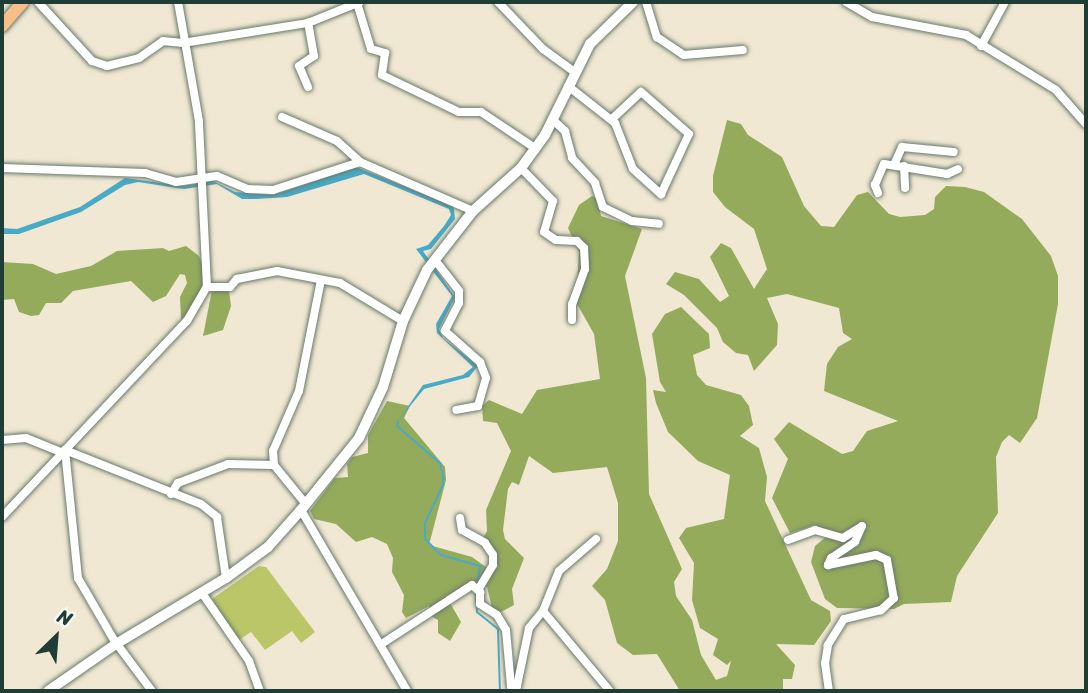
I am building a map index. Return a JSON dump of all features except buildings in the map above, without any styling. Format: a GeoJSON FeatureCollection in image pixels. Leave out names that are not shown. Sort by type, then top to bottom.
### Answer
{"type":"FeatureCollection","features":[{"type":"Feature","properties":{"kind":"main road"},"geometry":{"type":"LineString","coordinates":[[2,26],[23,2]]}},
{"type":"Feature","properties":{"kind":"street"},"geometry":{"type":"LineString","coordinates":[[38,2],[100,65],[139,58],[163,41],[183,43],[309,23],[353,3],[371,48],[385,53],[382,75],[459,112],[481,112],[536,148]]}},
{"type":"Feature","properties":{"kind":"street"},"geometry":{"type":"LineString","coordinates":[[2,517],[187,321],[206,287],[205,182],[199,121],[183,43],[178,2]]}},
{"type":"Feature","properties":{"kind":"street"},"geometry":{"type":"LineString","coordinates":[[498,2],[543,49],[575,72]]}},
{"type":"Feature","properties":{"kind":"street"},"geometry":{"type":"LineString","coordinates":[[48,691],[116,644],[226,578],[268,547],[303,507],[359,438],[383,387],[403,321],[432,264],[473,211],[521,169],[536,148],[590,44],[633,2]]}},
{"type":"Feature","properties":{"kind":"street"},"geometry":{"type":"LineString","coordinates":[[646,2],[657,37],[684,55],[743,50]]}},
{"type":"Feature","properties":{"kind":"street"},"geometry":{"type":"LineString","coordinates":[[846,2],[872,17],[954,30],[1056,90],[1086,124]]}},
{"type":"Feature","properties":{"kind":"street"},"geometry":{"type":"LineString","coordinates":[[981,46],[1005,2]]}},
{"type":"Feature","properties":{"kind":"street"},"geometry":{"type":"LineString","coordinates":[[308,87],[299,66],[314,56],[309,23]]}},
{"type":"Feature","properties":{"kind":"street"},"geometry":{"type":"LineString","coordinates":[[568,86],[612,119],[633,169],[661,194],[690,134],[641,92],[612,119]]}},
{"type":"Feature","properties":{"kind":"street"},"geometry":{"type":"LineString","coordinates":[[282,117],[337,141],[360,162],[473,211]]}},
{"type":"Feature","properties":{"kind":"street"},"geometry":{"type":"LineString","coordinates":[[552,119],[565,131],[572,158],[595,183],[603,207],[632,221],[659,224]]}},
{"type":"Feature","properties":{"kind":"street"},"geometry":{"type":"LineString","coordinates":[[905,188],[899,165],[902,147],[954,152]]}},
{"type":"Feature","properties":{"kind":"street"},"geometry":{"type":"LineString","coordinates":[[2,168],[145,173],[176,182],[205,182],[217,176],[247,189],[273,190],[360,162]]}},
{"type":"Feature","properties":{"kind":"street"},"geometry":{"type":"LineString","coordinates":[[878,193],[875,185],[882,165],[899,165],[947,174],[958,169]]}},
{"type":"Feature","properties":{"kind":"street"},"geometry":{"type":"LineString","coordinates":[[521,169],[553,201],[544,232],[556,240],[577,241],[584,248],[585,269],[572,304],[572,320]]}},
{"type":"Feature","properties":{"kind":"street"},"geometry":{"type":"LineString","coordinates":[[432,264],[459,291],[459,303],[445,331],[480,362],[486,379],[478,406],[456,410]]}},
{"type":"Feature","properties":{"kind":"street"},"geometry":{"type":"LineString","coordinates":[[206,287],[230,287],[237,279],[276,271],[340,283],[403,321]]}},
{"type":"Feature","properties":{"kind":"street"},"geometry":{"type":"LineString","coordinates":[[321,280],[299,391],[273,451],[274,465],[303,507],[383,643],[407,691]]}},
{"type":"Feature","properties":{"kind":"street"},"geometry":{"type":"LineString","coordinates":[[2,440],[26,438],[201,504],[217,517],[226,578]]}},
{"type":"Feature","properties":{"kind":"street"},"geometry":{"type":"LineString","coordinates":[[64,451],[78,578],[116,644],[152,691]]}},
{"type":"Feature","properties":{"kind":"street"},"geometry":{"type":"LineString","coordinates":[[171,494],[178,483],[228,464],[274,465]]}},
{"type":"Feature","properties":{"kind":"street"},"geometry":{"type":"LineString","coordinates":[[460,518],[462,530],[485,543],[493,555],[493,565],[478,590]]}},
{"type":"Feature","properties":{"kind":"street"},"geometry":{"type":"LineString","coordinates":[[788,540],[815,530],[843,538],[862,526],[855,542],[831,558],[828,565],[876,555],[887,560],[894,598],[881,610],[844,619],[828,645],[825,663],[828,691]]}},
{"type":"Feature","properties":{"kind":"street"},"geometry":{"type":"LineString","coordinates":[[383,643],[460,589],[472,584],[478,590],[480,604],[497,615],[506,631],[511,689],[517,686],[528,628],[544,611],[559,571],[596,539]]}},
{"type":"Feature","properties":{"kind":"street"},"geometry":{"type":"LineString","coordinates":[[202,593],[249,661],[260,691]]}},
{"type":"Feature","properties":{"kind":"street"},"geometry":{"type":"LineString","coordinates":[[544,611],[610,691]]}},
{"type":"Feature","properties":{"kind":"green space"},"geometry":{"type":"Polygon","coordinates":[[[727,120],[741,124],[748,135],[782,157],[804,206],[821,226],[834,227],[857,195],[868,192],[889,214],[900,217],[925,215],[934,209],[935,197],[946,186],[965,187],[984,192],[1022,219],[1051,256],[1058,276],[1058,304],[1037,418],[1020,443],[1009,435],[1002,442],[996,457],[998,513],[957,576],[951,602],[904,604],[894,609],[837,608],[825,599],[811,562],[815,546],[832,532],[815,525],[790,533],[772,498],[788,459],[774,439],[789,422],[842,454],[853,451],[867,431],[898,421],[824,391],[827,364],[838,347],[852,339],[843,333],[839,308],[787,294],[767,298],[778,324],[777,345],[754,371],[748,355],[736,353],[723,342],[717,328],[684,295],[666,284],[675,272],[699,279],[720,302],[729,296],[710,257],[721,243],[731,248],[754,289],[767,269],[754,229],[725,207],[713,192],[713,176],[727,120]]]}},
{"type":"Feature","properties":{"kind":"green space"},"geometry":{"type":"Polygon","coordinates":[[[592,196],[597,198],[601,216],[642,229],[625,276],[646,378],[649,494],[682,569],[674,582],[676,596],[692,620],[701,655],[716,680],[727,676],[731,661],[727,665],[713,655],[718,639],[700,628],[692,600],[694,563],[679,538],[686,528],[724,519],[730,475],[698,461],[668,432],[656,403],[653,390],[666,392],[660,382],[652,334],[665,314],[681,307],[709,334],[710,348],[693,355],[697,375],[706,385],[741,395],[749,406],[753,425],[740,436],[759,448],[767,477],[765,501],[811,600],[830,611],[831,621],[814,645],[776,644],[795,665],[792,679],[783,679],[783,691],[680,691],[657,654],[633,655],[617,643],[605,600],[592,586],[607,569],[618,541],[618,503],[607,467],[553,473],[529,456],[519,485],[512,482],[508,489],[503,530],[505,539],[524,558],[512,589],[514,605],[499,613],[492,608],[487,587],[474,581],[446,596],[461,622],[450,641],[438,633],[438,620],[431,616],[429,606],[406,618],[402,612],[404,595],[392,572],[393,558],[387,544],[372,537],[356,542],[336,524],[314,519],[310,511],[335,478],[348,477],[347,464],[352,457],[368,453],[368,435],[387,401],[410,406],[404,418],[445,467],[446,480],[429,545],[472,557],[490,570],[490,553],[480,543],[487,531],[486,510],[511,451],[497,423],[483,421],[482,406],[489,400],[522,414],[537,390],[600,379],[594,334],[576,302],[579,252],[568,228],[579,205],[592,196]]]}},
{"type":"Feature","properties":{"kind":"green space"},"geometry":{"type":"Polygon","coordinates":[[[186,246],[199,256],[206,272],[195,310],[181,319],[180,297],[187,283],[185,275],[180,274],[166,296],[153,302],[131,281],[73,291],[61,303],[46,303],[39,315],[31,316],[19,312],[14,299],[2,300],[2,262],[33,264],[56,274],[91,266],[117,251],[163,248],[169,251],[186,246]]]}},
{"type":"Feature","properties":{"kind":"green space"},"geometry":{"type":"Polygon","coordinates":[[[212,290],[229,291],[231,306],[223,330],[203,336],[212,290]]]}},
{"type":"Feature","properties":{"kind":"green space"},"geometry":{"type":"Polygon","coordinates":[[[259,566],[266,567],[315,632],[301,643],[292,631],[265,650],[251,632],[239,640],[212,599],[259,566]]]}},
{"type":"Feature","properties":{"kind":"water"},"geometry":{"type":"Polygon","coordinates":[[[356,167],[453,206],[454,210],[455,219],[431,249],[423,251],[455,297],[439,329],[443,338],[478,366],[469,377],[424,389],[397,422],[423,385],[463,375],[473,367],[437,333],[436,324],[452,296],[416,249],[428,245],[444,226],[451,215],[449,209],[364,174],[287,197],[256,199],[242,199],[217,184],[184,189],[138,182],[125,185],[81,212],[19,234],[2,234],[2,228],[17,229],[80,207],[125,178],[184,186],[213,181],[235,192],[273,195],[356,167]]]}},
{"type":"Feature","properties":{"kind":"waterway"},"geometry":{"type":"LineString","coordinates":[[398,421],[397,426],[440,463],[443,474],[443,485],[425,523],[425,539],[441,555],[480,566],[477,584]]}},
{"type":"Feature","properties":{"kind":"waterway"},"geometry":{"type":"LineString","coordinates":[[476,593],[477,612],[498,629],[500,691]]}}]}
